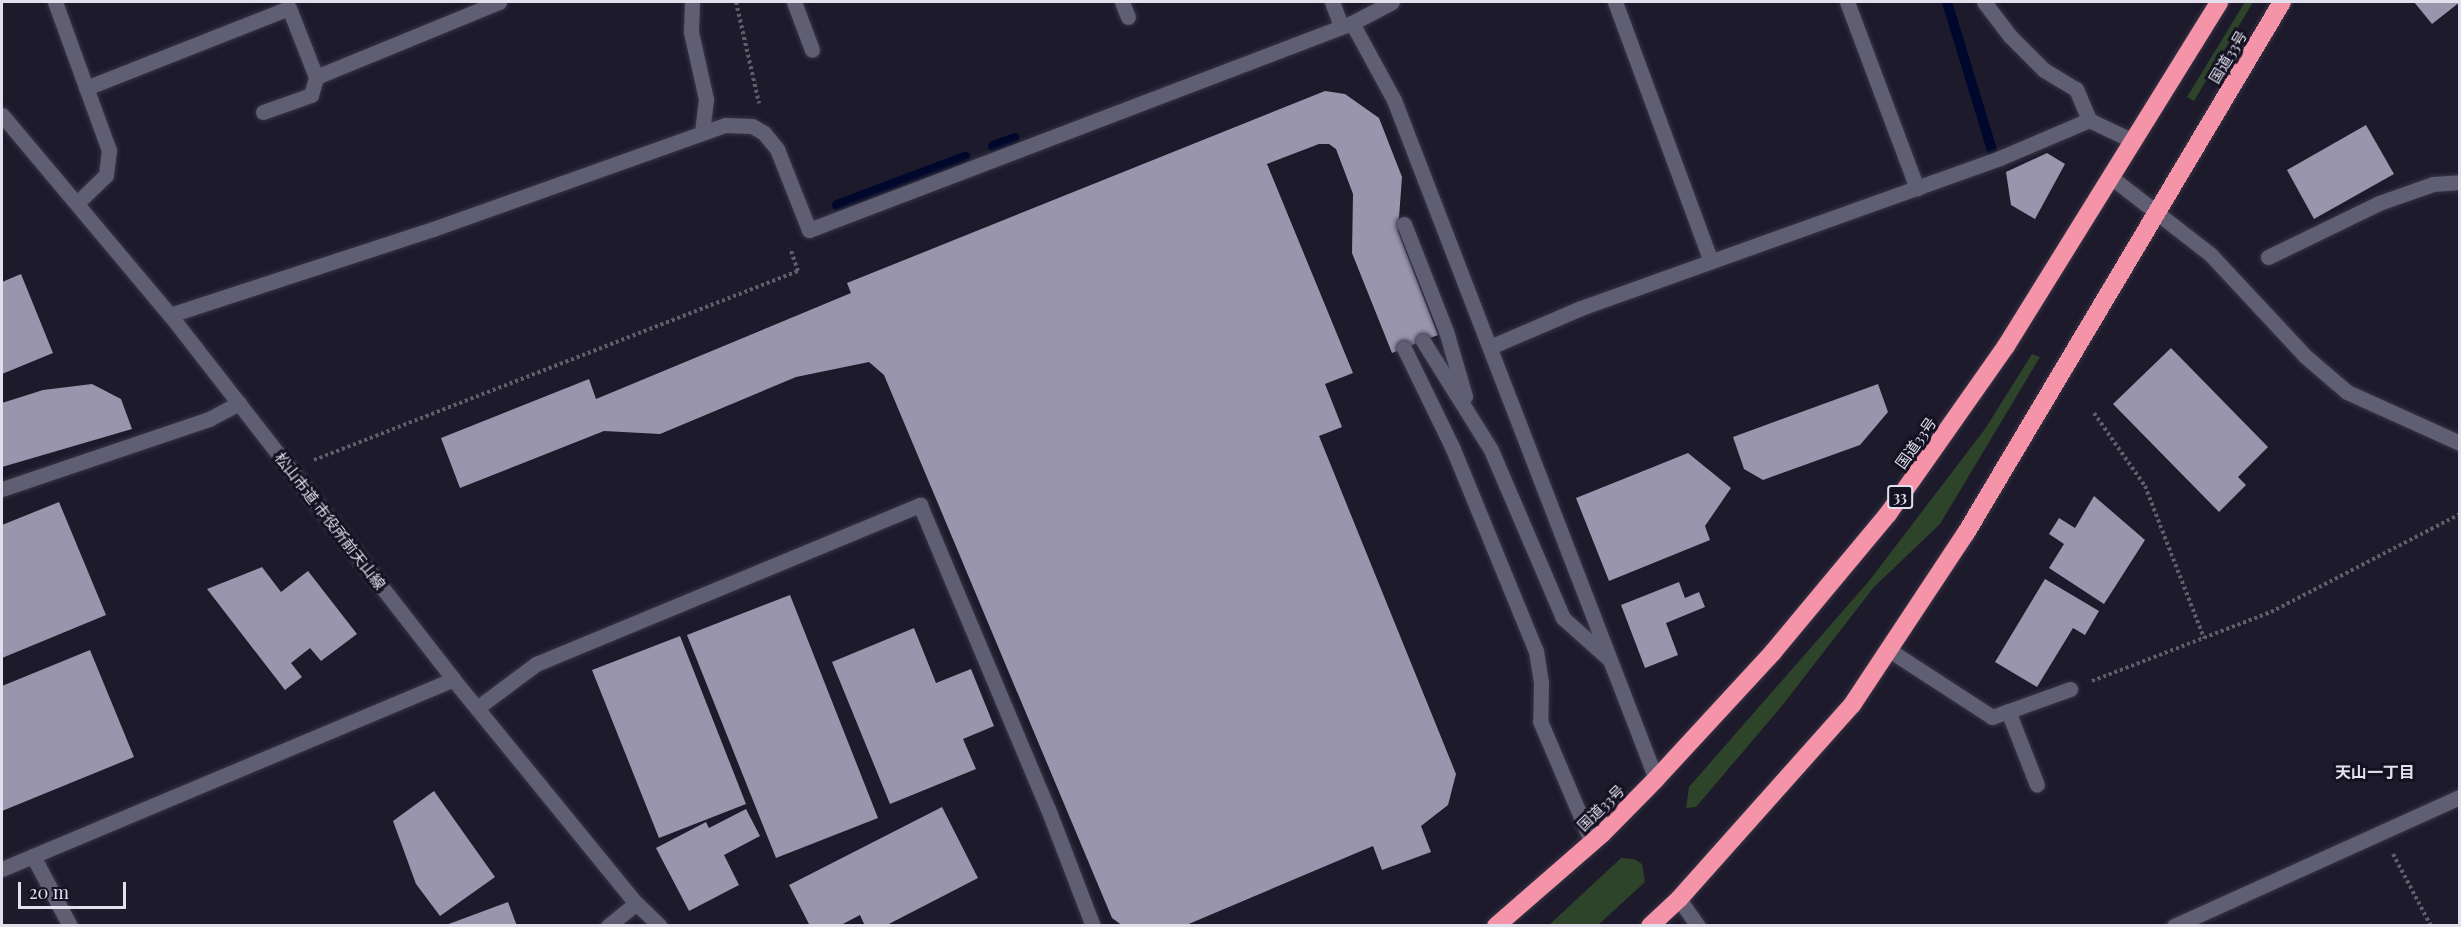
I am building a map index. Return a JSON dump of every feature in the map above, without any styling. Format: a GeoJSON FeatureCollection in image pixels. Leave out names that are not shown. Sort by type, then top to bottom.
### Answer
{"type":"FeatureCollection","features":[{"type":"Feature","properties":{"kind":"highway","name":"国道33号"},"geometry":{"type":"LineString","coordinates":[[1496,926],[1592,843],[1656,779],[1773,652],[1888,514],[2006,346],[2219,2]]}},
{"type":"Feature","properties":{"kind":"highway","name":"国道33号"},"geometry":{"type":"LineString","coordinates":[[1650,926],[1679,899],[1852,705],[1966,533],[2282,2]]}},
{"type":"Feature","properties":{"kind":"street"},"geometry":{"type":"LineString","coordinates":[[56,2],[109,150],[106,175],[77,203]]}},
{"type":"Feature","properties":{"kind":"street"},"geometry":{"type":"LineString","coordinates":[[316,77],[499,2]]}},
{"type":"Feature","properties":{"kind":"street"},"geometry":{"type":"LineString","coordinates":[[692,2],[690,32],[706,99],[702,131]]}},
{"type":"Feature","properties":{"kind":"street"},"geometry":{"type":"LineString","coordinates":[[794,2],[812,50]]}},
{"type":"Feature","properties":{"kind":"street"},"geometry":{"type":"LineString","coordinates":[[1122,2],[1128,17]]}},
{"type":"Feature","properties":{"kind":"street"},"geometry":{"type":"LineString","coordinates":[[1332,2],[1394,100],[1656,779]]}},
{"type":"Feature","properties":{"kind":"street"},"geometry":{"type":"LineString","coordinates":[[170,315],[433,229],[702,131],[725,125],[752,126],[764,133],[777,149],[809,230],[1347,24],[1392,2]]}},
{"type":"Feature","properties":{"kind":"street"},"geometry":{"type":"LineString","coordinates":[[1616,2],[1711,261]]}},
{"type":"Feature","properties":{"kind":"street"},"geometry":{"type":"LineString","coordinates":[[1847,2],[1917,188]]}},
{"type":"Feature","properties":{"kind":"street"},"geometry":{"type":"LineString","coordinates":[[1984,2],[2010,36],[2044,70],[2076,89],[2089,120],[2133,141]]}},
{"type":"Feature","properties":{"kind":"street"},"geometry":{"type":"LineString","coordinates":[[86,88],[289,8],[316,77],[311,95],[262,112]]}},
{"type":"Feature","properties":{"kind":"street","name":"松山市道 市役所前天山線"},"geometry":{"type":"LineString","coordinates":[[2,115],[170,315],[453,679],[636,903],[660,926]]}},
{"type":"Feature","properties":{"kind":"street"},"geometry":{"type":"LineString","coordinates":[[1490,347],[1571,312],[1917,188],[2089,120]]}},
{"type":"Feature","properties":{"kind":"street"},"geometry":{"type":"LineString","coordinates":[[2112,178],[2154,214],[2210,254],[2305,356],[2347,392],[2460,443]]}},
{"type":"Feature","properties":{"kind":"street"},"geometry":{"type":"LineString","coordinates":[[2268,257],[2379,203],[2433,184],[2460,182]]}},
{"type":"Feature","properties":{"kind":"street"},"geometry":{"type":"LineString","coordinates":[[1404,224],[1446,331],[1470,413]]}},
{"type":"Feature","properties":{"kind":"street"},"geometry":{"type":"LineString","coordinates":[[1423,341],[1491,450],[1563,618],[1611,661]]}},
{"type":"Feature","properties":{"kind":"street"},"geometry":{"type":"LineString","coordinates":[[1404,348],[1453,449],[1536,651],[1542,682],[1540,721],[1592,843]]}},
{"type":"Feature","properties":{"kind":"street"},"geometry":{"type":"LineString","coordinates":[[2,489],[209,419],[238,403]]}},
{"type":"Feature","properties":{"kind":"street"},"geometry":{"type":"LineString","coordinates":[[477,708],[536,664],[920,505],[1093,926]]}},
{"type":"Feature","properties":{"kind":"street"},"geometry":{"type":"LineString","coordinates":[[1889,650],[1992,717],[2070,689]]}},
{"type":"Feature","properties":{"kind":"street"},"geometry":{"type":"LineString","coordinates":[[2,869],[453,679]]}},
{"type":"Feature","properties":{"kind":"street"},"geometry":{"type":"LineString","coordinates":[[2008,711],[2037,785]]}},
{"type":"Feature","properties":{"kind":"street"},"geometry":{"type":"LineString","coordinates":[[2174,926],[2460,797]]}},
{"type":"Feature","properties":{"kind":"street"},"geometry":{"type":"LineString","coordinates":[[33,856],[70,926]]}},
{"type":"Feature","properties":{"kind":"street"},"geometry":{"type":"LineString","coordinates":[[1679,899],[1698,926]]}},
{"type":"Feature","properties":{"kind":"street"},"geometry":{"type":"LineString","coordinates":[[608,926],[636,903]]}},
{"type":"Feature","properties":{"kind":"path"},"geometry":{"type":"LineString","coordinates":[[736,2],[759,90],[759,106],[752,126]]}},
{"type":"Feature","properties":{"kind":"path"},"geometry":{"type":"LineString","coordinates":[[290,470],[798,271],[788,242]]}},
{"type":"Feature","properties":{"kind":"path"},"geometry":{"type":"LineString","coordinates":[[2094,413],[2145,486],[2204,638]]}},
{"type":"Feature","properties":{"kind":"path"},"geometry":{"type":"LineString","coordinates":[[2070,689],[2271,612],[2460,514]]}},
{"type":"Feature","properties":{"kind":"path"},"geometry":{"type":"LineString","coordinates":[[2381,832],[2431,926]]}},
{"type":"Feature","properties":{"kind":"green space"},"geometry":{"type":"Polygon","coordinates":[[[2245,2],[2253,2],[2194,101],[2187,97],[2245,2]]]}},
{"type":"Feature","properties":{"kind":"green space"},"geometry":{"type":"Polygon","coordinates":[[[2032,354],[2040,357],[1940,524],[1874,587],[1781,707],[1696,807],[1686,808],[1689,787],[1869,581],[1985,429],[2032,354]]]}},
{"type":"Feature","properties":{"kind":"green space"},"geometry":{"type":"Polygon","coordinates":[[[1621,858],[1634,859],[1642,864],[1645,882],[1598,925],[1549,925],[1621,858]]]}},
{"type":"Feature","properties":{"kind":"building"},"geometry":{"type":"Polygon","coordinates":[[[2414,2],[2460,2],[2432,24],[2414,2]]]}},
{"type":"Feature","properties":{"kind":"building"},"geometry":{"type":"Polygon","coordinates":[[[1325,91],[1345,94],[1379,118],[1402,177],[1398,231],[1438,335],[1392,353],[1352,253],[1353,194],[1336,149],[1329,144],[1319,144],[1267,164],[1353,373],[1325,384],[1342,427],[1319,436],[1456,774],[1448,805],[1421,826],[1431,852],[1382,870],[1373,846],[1184,926],[1123,926],[1112,918],[884,375],[869,362],[796,377],[660,434],[604,431],[460,488],[441,438],[589,379],[596,399],[851,293],[847,283],[1325,91]]]}},
{"type":"Feature","properties":{"kind":"building"},"geometry":{"type":"Polygon","coordinates":[[[2366,125],[2394,174],[2314,219],[2287,170],[2366,125]]]}},
{"type":"Feature","properties":{"kind":"building"},"geometry":{"type":"Polygon","coordinates":[[[2047,153],[2065,164],[2035,219],[2011,205],[2006,172],[2047,153]]]}},
{"type":"Feature","properties":{"kind":"building"},"geometry":{"type":"Polygon","coordinates":[[[21,274],[53,353],[2,374],[2,282],[21,274]]]}},
{"type":"Feature","properties":{"kind":"building"},"geometry":{"type":"Polygon","coordinates":[[[2171,348],[2268,447],[2238,477],[2246,485],[2219,512],[2113,404],[2171,348]]]}},
{"type":"Feature","properties":{"kind":"building"},"geometry":{"type":"Polygon","coordinates":[[[92,384],[121,399],[132,429],[2,467],[2,403],[43,390],[92,384]]]}},
{"type":"Feature","properties":{"kind":"building"},"geometry":{"type":"Polygon","coordinates":[[[1878,384],[1888,412],[1860,445],[1763,480],[1744,469],[1733,437],[1878,384]]]}},
{"type":"Feature","properties":{"kind":"building"},"geometry":{"type":"Polygon","coordinates":[[[1688,453],[1731,488],[1705,526],[1710,540],[1609,581],[1576,498],[1688,453]]]}},
{"type":"Feature","properties":{"kind":"building"},"geometry":{"type":"Polygon","coordinates":[[[2094,496],[2145,540],[2104,604],[2049,568],[2064,544],[2049,534],[2059,518],[2075,528],[2094,496]]]}},
{"type":"Feature","properties":{"kind":"building"},"geometry":{"type":"Polygon","coordinates":[[[59,502],[106,615],[2,658],[2,525],[59,502]]]}},
{"type":"Feature","properties":{"kind":"building"},"geometry":{"type":"Polygon","coordinates":[[[262,567],[281,592],[308,571],[357,634],[321,661],[310,648],[291,663],[302,677],[285,690],[207,589],[262,567]]]}},
{"type":"Feature","properties":{"kind":"building"},"geometry":{"type":"Polygon","coordinates":[[[2045,579],[2099,611],[2085,635],[2073,628],[2037,687],[1995,662],[2045,579]]]}},
{"type":"Feature","properties":{"kind":"building"},"geometry":{"type":"Polygon","coordinates":[[[1679,582],[1685,598],[1699,592],[1705,607],[1666,623],[1678,655],[1645,668],[1621,605],[1679,582]]]}},
{"type":"Feature","properties":{"kind":"building"},"geometry":{"type":"Polygon","coordinates":[[[790,595],[878,818],[776,858],[687,635],[790,595]]]}},
{"type":"Feature","properties":{"kind":"building"},"geometry":{"type":"Polygon","coordinates":[[[914,628],[936,683],[971,669],[994,726],[963,739],[976,769],[890,804],[832,662],[914,628]]]}},
{"type":"Feature","properties":{"kind":"building"},"geometry":{"type":"Polygon","coordinates":[[[680,636],[746,804],[659,838],[592,670],[680,636]]]}},
{"type":"Feature","properties":{"kind":"building"},"geometry":{"type":"Polygon","coordinates":[[[90,650],[134,757],[2,811],[2,686],[90,650]]]}},
{"type":"Feature","properties":{"kind":"building"},"geometry":{"type":"Polygon","coordinates":[[[434,791],[495,877],[440,916],[416,884],[393,821],[434,791]]]}},
{"type":"Feature","properties":{"kind":"building"},"geometry":{"type":"Polygon","coordinates":[[[942,807],[978,878],[885,926],[865,926],[860,915],[839,926],[810,926],[789,885],[942,807]]]}},
{"type":"Feature","properties":{"kind":"building"},"geometry":{"type":"Polygon","coordinates":[[[746,809],[760,836],[724,855],[739,885],[689,911],[656,848],[706,822],[709,828],[746,809]]]}},
{"type":"Feature","properties":{"kind":"building"},"geometry":{"type":"Polygon","coordinates":[[[508,902],[517,926],[446,926],[446,925],[508,902]]]}},
{"type":"Feature","properties":{"kind":"waterway"},"geometry":{"type":"LineString","coordinates":[[1947,2],[1992,150]]}},
{"type":"Feature","properties":{"kind":"waterway"},"geometry":{"type":"LineString","coordinates":[[993,146],[1015,138]]}},
{"type":"Feature","properties":{"kind":"waterway"},"geometry":{"type":"LineString","coordinates":[[837,205],[965,157]]}},
{"type":"Feature","properties":{"kind":"district","name":"天山一丁目"},"geometry":{"type":"Point","coordinates":[2375,772]}}]}
